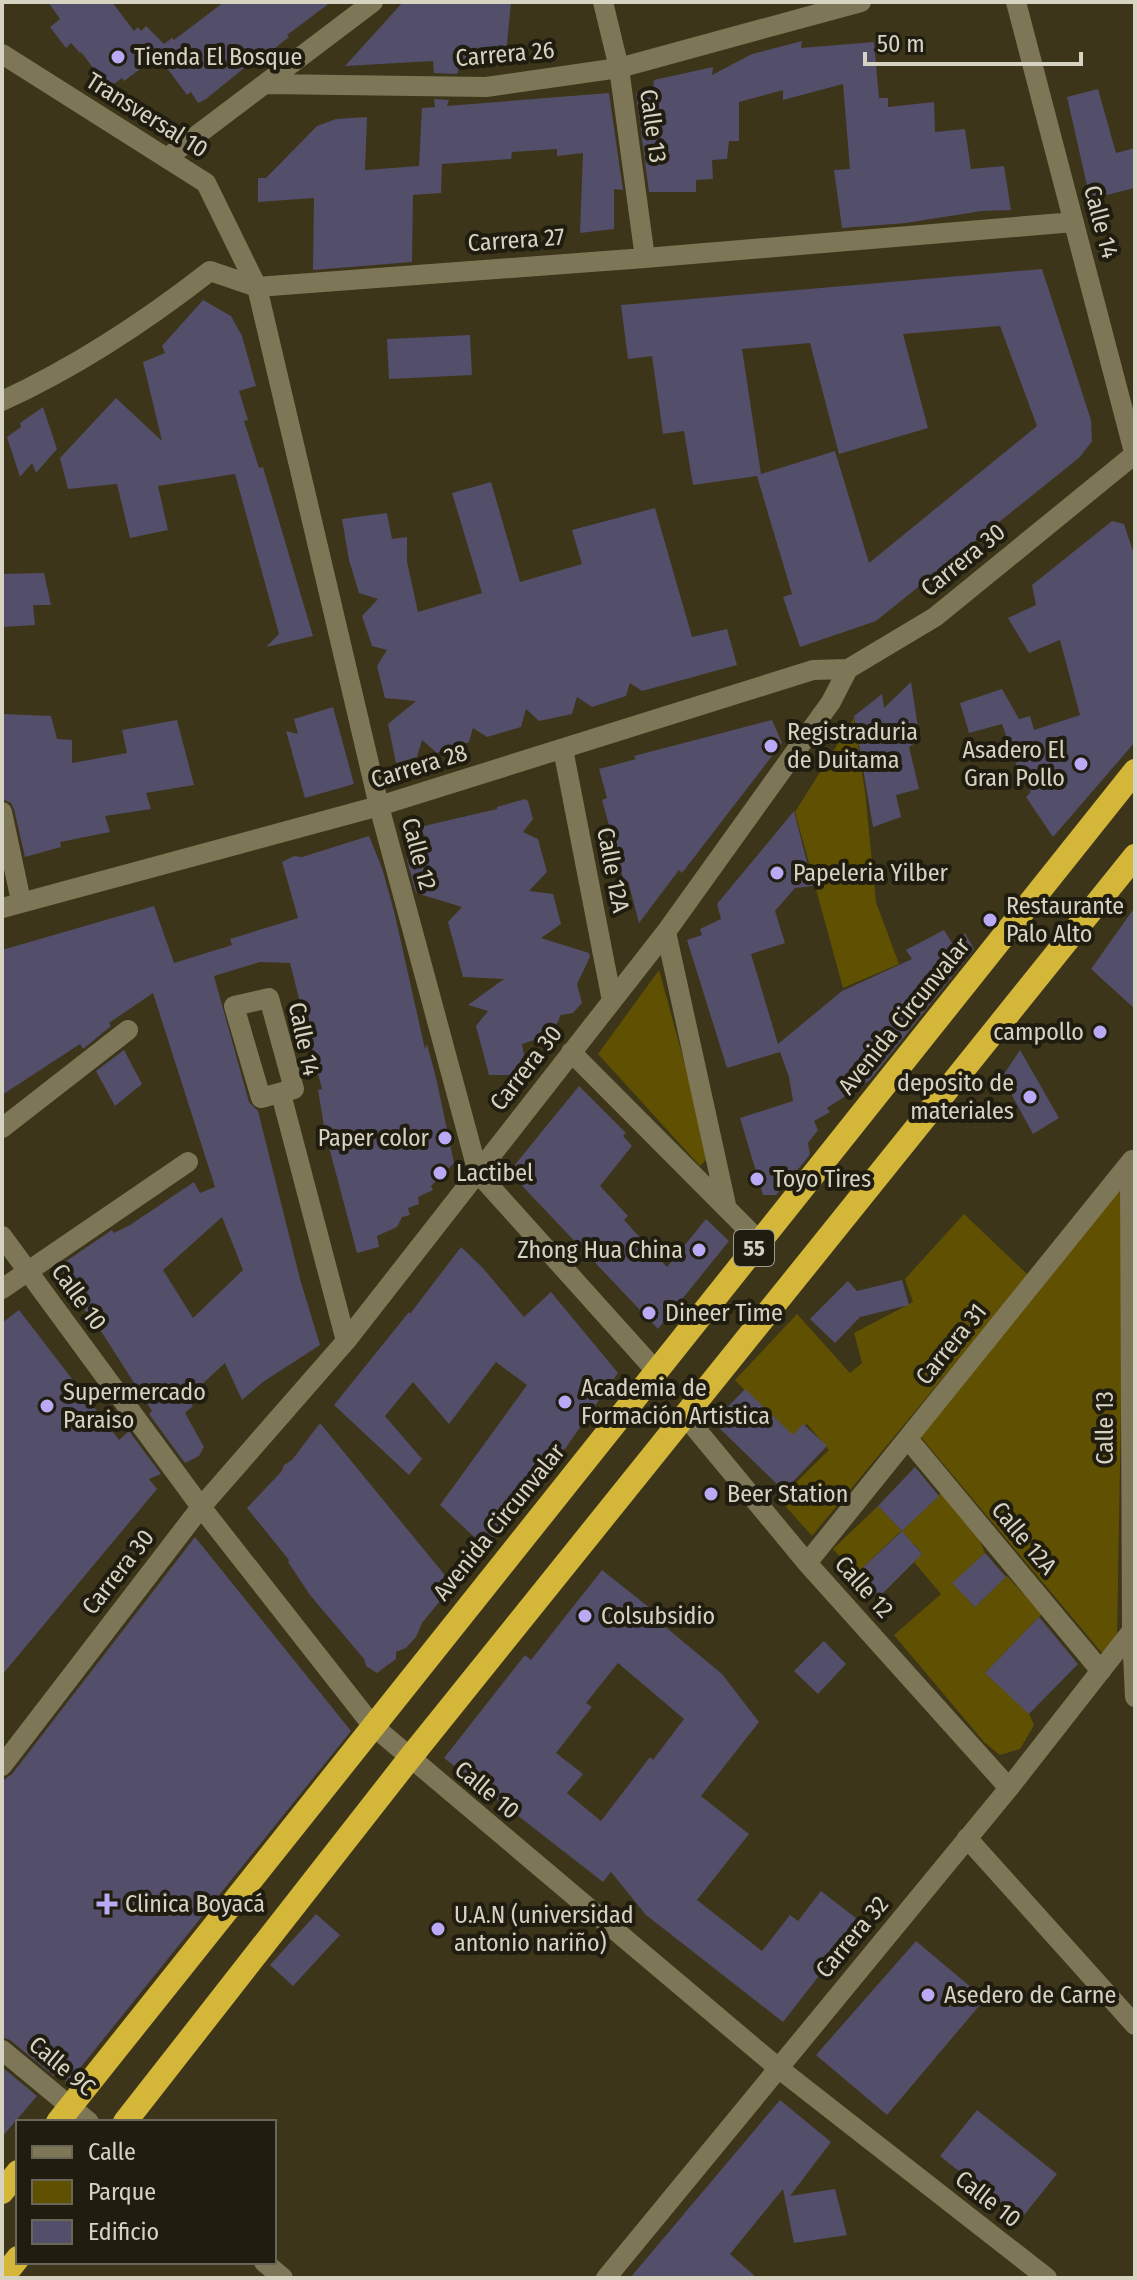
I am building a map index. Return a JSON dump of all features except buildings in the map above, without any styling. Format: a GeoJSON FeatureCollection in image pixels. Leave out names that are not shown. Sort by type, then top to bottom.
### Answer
{"type":"FeatureCollection","features":[{"type":"Feature","properties":{"kind":"highway","name":"Avenida Circunvalar"},"geometry":{"type":"LineString","coordinates":[[72,2117],[372,1725],[1135,771]]}},
{"type":"Feature","properties":{"kind":"highway","name":"55"},"geometry":{"type":"LineString","coordinates":[[127,2120],[409,1759],[1135,856]]}},
{"type":"Feature","properties":{"kind":"highway"},"geometry":{"type":"LineString","coordinates":[[2,2192],[16,2174]]}},
{"type":"Feature","properties":{"kind":"highway"},"geometry":{"type":"LineString","coordinates":[[2,2278],[16,2260]]}},
{"type":"Feature","properties":{"kind":"street"},"geometry":{"type":"LineString","coordinates":[[168,157],[373,2]]}},
{"type":"Feature","properties":{"kind":"street","name":"Calle 13"},"geometry":{"type":"LineString","coordinates":[[603,2],[619,68],[645,258]]}},
{"type":"Feature","properties":{"kind":"street","name":"Carrera 26"},"geometry":{"type":"LineString","coordinates":[[267,84],[486,87],[619,68],[861,2]]}},
{"type":"Feature","properties":{"kind":"street","name":"Calle 14"},"geometry":{"type":"LineString","coordinates":[[1016,2],[1135,455]]}},
{"type":"Feature","properties":{"kind":"street","name":"Transversal 10"},"geometry":{"type":"LineString","coordinates":[[2,54],[206,183],[257,287]]}},
{"type":"Feature","properties":{"kind":"street","name":"Carrera 27"},"geometry":{"type":"LineString","coordinates":[[2,401],[29,389],[160,310],[210,271],[257,287],[1074,222]]}},
{"type":"Feature","properties":{"kind":"street","name":"Calle 12"},"geometry":{"type":"LineString","coordinates":[[257,287],[379,806],[478,1173],[656,1371]]}},
{"type":"Feature","properties":{"kind":"street","name":"Carrera 30"},"geometry":{"type":"LineString","coordinates":[[2,1766],[201,1507],[346,1341],[666,932],[831,702],[848,669],[935,617],[1135,455]]}},
{"type":"Feature","properties":{"kind":"street","name":"Carrera 28"},"geometry":{"type":"LineString","coordinates":[[11,904],[379,806],[813,670],[848,669]]}},
{"type":"Feature","properties":{"kind":"street","name":"Calle 12A"},"geometry":{"type":"LineString","coordinates":[[563,749],[612,1001]]}},
{"type":"Feature","properties":{"kind":"street"},"geometry":{"type":"LineString","coordinates":[[2,812],[11,904]]}},
{"type":"Feature","properties":{"kind":"street"},"geometry":{"type":"LineString","coordinates":[[666,932],[726,1205]]}},
{"type":"Feature","properties":{"kind":"street","name":"Calle 14"},"geometry":{"type":"LineString","coordinates":[[269,998],[294,1089],[281,1094],[261,1098],[234,1006],[269,998]]}},
{"type":"Feature","properties":{"kind":"street"},"geometry":{"type":"LineString","coordinates":[[2,1128],[128,1030]]}},
{"type":"Feature","properties":{"kind":"street"},"geometry":{"type":"LineString","coordinates":[[571,1052],[759,1241]]}},
{"type":"Feature","properties":{"kind":"street","name":"Calle 14"},"geometry":{"type":"LineString","coordinates":[[281,1094],[346,1341]]}},
{"type":"Feature","properties":{"kind":"street","name":"Calle 13"},"geometry":{"type":"LineString","coordinates":[[1135,1158],[1130,1183],[1135,1697]]}},
{"type":"Feature","properties":{"kind":"street","name":"Carrera 31"},"geometry":{"type":"LineString","coordinates":[[807,1563],[1135,1158]]}},
{"type":"Feature","properties":{"kind":"street"},"geometry":{"type":"LineString","coordinates":[[2,1289],[188,1162]]}},
{"type":"Feature","properties":{"kind":"street","name":"Calle 10"},"geometry":{"type":"LineString","coordinates":[[2,1236],[201,1507],[372,1725],[777,2067],[1047,2278]]}},
{"type":"Feature","properties":{"kind":"street","name":"Calle 12"},"geometry":{"type":"LineString","coordinates":[[686,1417],[807,1563],[1009,1788]]}},
{"type":"Feature","properties":{"kind":"street","name":"Calle 12A"},"geometry":{"type":"LineString","coordinates":[[908,1439],[1101,1671]]}},
{"type":"Feature","properties":{"kind":"street","name":"Carrera 32"},"geometry":{"type":"LineString","coordinates":[[606,2278],[1009,1788],[1134,1630]]}},
{"type":"Feature","properties":{"kind":"street"},"geometry":{"type":"LineString","coordinates":[[967,1838],[1135,2025]]}},
{"type":"Feature","properties":{"kind":"street","name":"Calle 9C"},"geometry":{"type":"LineString","coordinates":[[2,2050],[72,2117]]}},
{"type":"Feature","properties":{"kind":"street"},"geometry":{"type":"LineString","coordinates":[[266,2264],[283,2278]]}},
{"type":"Feature","properties":{"kind":"green space"},"geometry":{"type":"Polygon","coordinates":[[[854,718],[876,902],[899,964],[843,988],[795,812],[854,718]]]}},
{"type":"Feature","properties":{"kind":"green space"},"geometry":{"type":"Polygon","coordinates":[[[659,970],[710,1156],[700,1166],[598,1054],[659,970]]]}},
{"type":"Feature","properties":{"kind":"green space"},"geometry":{"type":"Polygon","coordinates":[[[1125,1176],[1117,1640],[1102,1653],[919,1435],[1125,1176]]]}},
{"type":"Feature","properties":{"kind":"green space"},"geometry":{"type":"Polygon","coordinates":[[[964,1214],[1028,1275],[812,1536],[779,1499],[829,1450],[807,1424],[791,1439],[735,1380],[797,1314],[850,1373],[862,1363],[854,1333],[913,1302],[905,1279],[964,1214]]]}},
{"type":"Feature","properties":{"kind":"green space"},"geometry":{"type":"Polygon","coordinates":[[[943,1491],[977,1534],[985,1553],[953,1583],[975,1607],[1007,1576],[1042,1614],[986,1672],[1029,1714],[1034,1725],[1020,1749],[1000,1755],[984,1742],[894,1635],[941,1594],[914,1562],[922,1553],[901,1531],[856,1574],[833,1549],[878,1506],[902,1531],[943,1491]]]}},
{"type":"Feature","properties":{"kind":"place","name":"Tienda El Bosque"},"geometry":{"type":"Point","coordinates":[118,57]}},
{"type":"Feature","properties":{"kind":"place","name":"Registraduria de Duitama"},"geometry":{"type":"Point","coordinates":[771,746]}},
{"type":"Feature","properties":{"kind":"place","name":"Asadero El Gran Pollo"},"geometry":{"type":"Point","coordinates":[1081,764]}},
{"type":"Feature","properties":{"kind":"place","name":"Papeleria Yilber"},"geometry":{"type":"Point","coordinates":[777,873]}},
{"type":"Feature","properties":{"kind":"place","name":"Restaurante Palo Alto"},"geometry":{"type":"Point","coordinates":[990,920]}},
{"type":"Feature","properties":{"kind":"place","name":"campollo"},"geometry":{"type":"Point","coordinates":[1100,1032]}},
{"type":"Feature","properties":{"kind":"place","name":"deposito de materiales"},"geometry":{"type":"Point","coordinates":[1030,1097]}},
{"type":"Feature","properties":{"kind":"place","name":"Paper color"},"geometry":{"type":"Point","coordinates":[445,1138]}},
{"type":"Feature","properties":{"kind":"place","name":"Lactibel"},"geometry":{"type":"Point","coordinates":[440,1173]}},
{"type":"Feature","properties":{"kind":"place","name":"Toyo Tires"},"geometry":{"type":"Point","coordinates":[757,1179]}},
{"type":"Feature","properties":{"kind":"place","name":"Zhong Hua China"},"geometry":{"type":"Point","coordinates":[699,1250]}},
{"type":"Feature","properties":{"kind":"place","name":"Dineer Time"},"geometry":{"type":"Point","coordinates":[649,1313]}},
{"type":"Feature","properties":{"kind":"place","name":"Academia de Formación Artistica"},"geometry":{"type":"Point","coordinates":[565,1402]}},
{"type":"Feature","properties":{"kind":"place","name":"Supermercado Paraiso"},"geometry":{"type":"Point","coordinates":[47,1406]}},
{"type":"Feature","properties":{"kind":"place","name":"Beer Station"},"geometry":{"type":"Point","coordinates":[711,1494]}},
{"type":"Feature","properties":{"kind":"place","name":"Colsubsidio"},"geometry":{"type":"Point","coordinates":[585,1616]}},
{"type":"Feature","properties":{"kind":"place","name":"Clinica Boyacá"},"geometry":{"type":"Point","coordinates":[107,1904]}},
{"type":"Feature","properties":{"kind":"place","name":"U.A.N (universidad antonio nariño)"},"geometry":{"type":"Point","coordinates":[438,1929]}},
{"type":"Feature","properties":{"kind":"place","name":"Asedero de Carne"},"geometry":{"type":"Point","coordinates":[928,1995]}}]}
